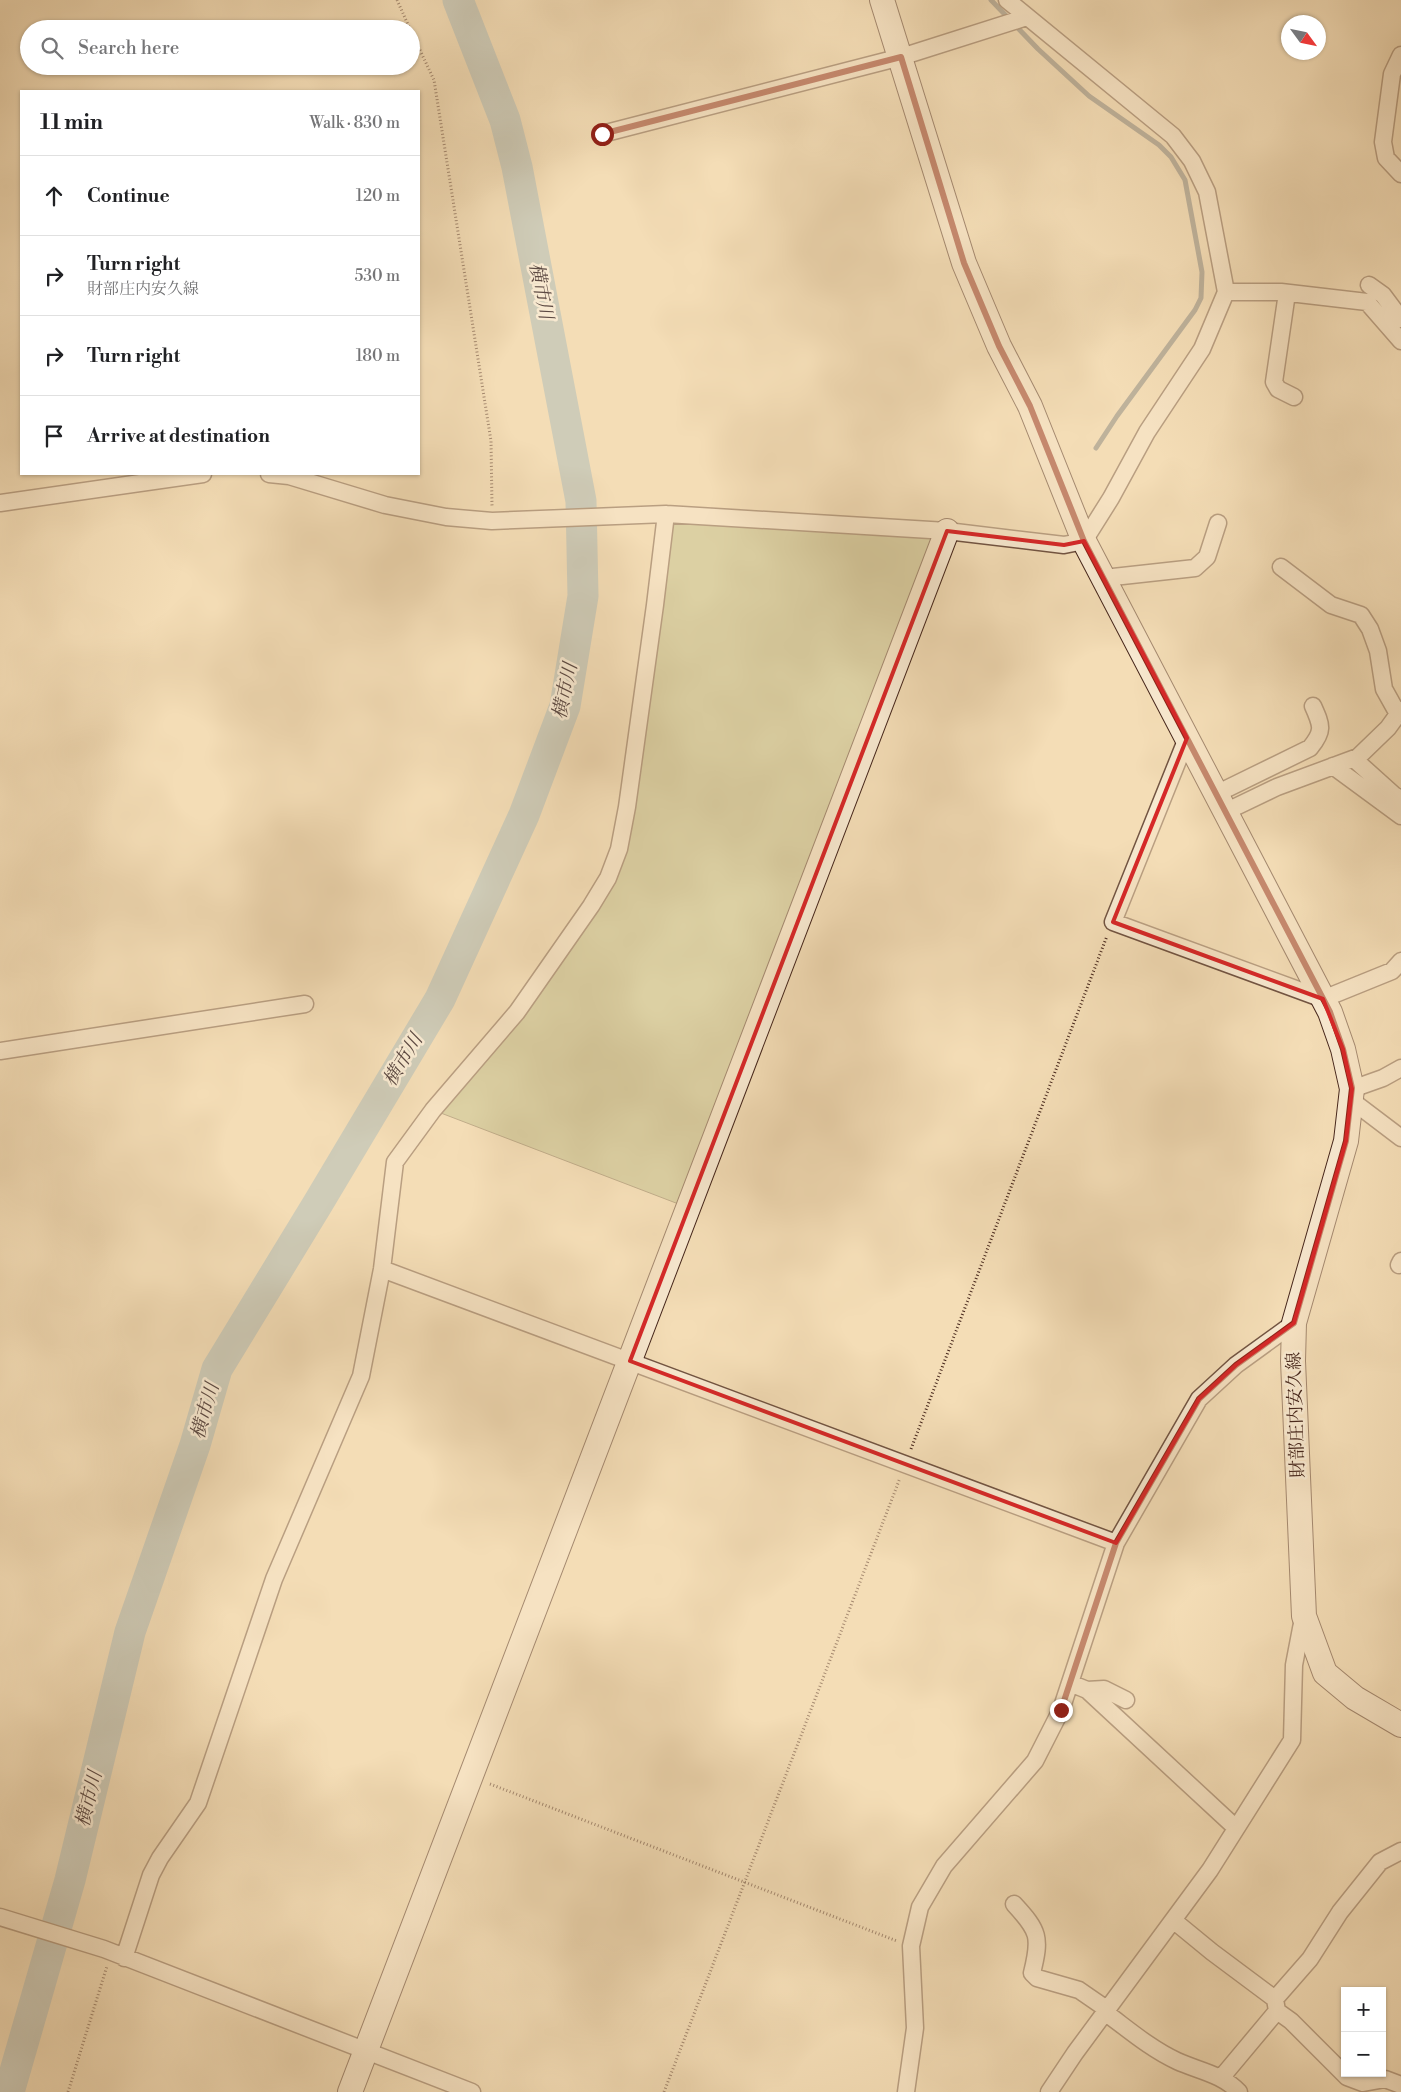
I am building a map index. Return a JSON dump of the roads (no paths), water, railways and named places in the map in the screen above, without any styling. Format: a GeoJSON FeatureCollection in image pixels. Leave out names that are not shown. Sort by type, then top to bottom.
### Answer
{"type":"FeatureCollection","features":[{"type":"Feature","properties":{"kind":"main road","name":"財部庄内安久線"},"geometry":{"type":"LineString","coordinates":[[882,0],[964,263],[999,346],[1030,406],[1084,541],[1323,999],[1343,1049],[1351,1094],[1346,1141],[1294,1323],[1293,1361],[1304,1616],[1325,1673],[1355,1698],[1401,1725]]}},
{"type":"Feature","properties":{"kind":"main road"},"geometry":{"type":"LineString","coordinates":[[350,2092],[947,531]]}},
{"type":"Feature","properties":{"kind":"street"},"geometry":{"type":"LineString","coordinates":[[279,475],[289,476],[386,505],[446,517],[510,521],[666,514],[947,531],[1064,545],[1084,541],[1111,498],[1146,432],[1202,349],[1226,292],[1207,192],[1192,160],[1173,136],[1007,0]]}},
{"type":"Feature","properties":{"kind":"street"},"geometry":{"type":"LineString","coordinates":[[602,134],[901,57],[1028,17]]}},
{"type":"Feature","properties":{"kind":"street"},"geometry":{"type":"LineString","coordinates":[[1401,54],[1392,74],[1383,142],[1386,158],[1401,174]]}},
{"type":"Feature","properties":{"kind":"street"},"geometry":{"type":"LineString","coordinates":[[1369,285],[1383,296],[1401,319]]}},
{"type":"Feature","properties":{"kind":"street"},"geometry":{"type":"LineString","coordinates":[[1226,292],[1287,293],[1367,302],[1401,341]]}},
{"type":"Feature","properties":{"kind":"street"},"geometry":{"type":"LineString","coordinates":[[1287,293],[1274,382],[1278,389],[1294,397]]}},
{"type":"Feature","properties":{"kind":"street"},"geometry":{"type":"LineString","coordinates":[[0,503],[196,475]]}},
{"type":"Feature","properties":{"kind":"street"},"geometry":{"type":"LineString","coordinates":[[113,1953],[160,1858],[198,1803],[274,1579],[361,1376],[382,1269],[395,1162],[433,1110],[517,1012],[591,906],[611,871],[619,849],[627,807],[656,604],[666,514]]}},
{"type":"Feature","properties":{"kind":"street"},"geometry":{"type":"LineString","coordinates":[[1104,578],[1195,568],[1207,557],[1218,523]]}},
{"type":"Feature","properties":{"kind":"street"},"geometry":{"type":"LineString","coordinates":[[1220,803],[1277,787],[1358,758],[1388,728],[1399,712],[1384,689],[1378,651],[1370,629],[1361,615],[1331,605],[1281,567]]}},
{"type":"Feature","properties":{"kind":"street"},"geometry":{"type":"LineString","coordinates":[[1220,803],[1310,748],[1320,736],[1321,722],[1313,706]]}},
{"type":"Feature","properties":{"kind":"street"},"geometry":{"type":"LineString","coordinates":[[1187,738],[1113,922],[1323,999],[1392,971],[1401,961]]}},
{"type":"Feature","properties":{"kind":"street"},"geometry":{"type":"LineString","coordinates":[[1354,759],[1401,799]]}},
{"type":"Feature","properties":{"kind":"street"},"geometry":{"type":"LineString","coordinates":[[1333,766],[1401,816]]}},
{"type":"Feature","properties":{"kind":"street"},"geometry":{"type":"LineString","coordinates":[[0,1051],[305,1004]]}},
{"type":"Feature","properties":{"kind":"street"},"geometry":{"type":"LineString","coordinates":[[1401,1068],[1351,1094],[1401,1138]]}},
{"type":"Feature","properties":{"kind":"street"},"geometry":{"type":"LineString","coordinates":[[382,1269],[1116,1543]]}},
{"type":"Feature","properties":{"kind":"street"},"geometry":{"type":"LineString","coordinates":[[906,2092],[915,2028],[911,1946],[920,1907],[944,1866],[1035,1761],[1061,1710],[1116,1543],[1199,1399],[1236,1365],[1294,1323]]}},
{"type":"Feature","properties":{"kind":"street"},"geometry":{"type":"LineString","coordinates":[[1049,2092],[1075,2053],[1210,1870],[1292,1740],[1294,1665],[1304,1616]]}},
{"type":"Feature","properties":{"kind":"street"},"geometry":{"type":"LineString","coordinates":[[1070,1683],[1087,1690],[1236,1828]]}},
{"type":"Feature","properties":{"kind":"street"},"geometry":{"type":"LineString","coordinates":[[1087,1690],[1104,1689],[1126,1700]]}},
{"type":"Feature","properties":{"kind":"street"},"geometry":{"type":"LineString","coordinates":[[1221,2078],[1310,1959],[1340,1912],[1380,1862],[1401,1851]]}},
{"type":"Feature","properties":{"kind":"street"},"geometry":{"type":"LineString","coordinates":[[1014,1904],[1030,1921],[1038,1937],[1037,1955],[1032,1973],[1037,1978],[1079,1990],[1150,2046],[1178,2062],[1201,2068],[1221,2078],[1232,2084],[1239,2092]]}},
{"type":"Feature","properties":{"kind":"street"},"geometry":{"type":"LineString","coordinates":[[0,1917],[113,1953],[472,2092]]}},
{"type":"Feature","properties":{"kind":"street"},"geometry":{"type":"LineString","coordinates":[[1173,1920],[1276,2005],[1347,2077],[1363,2083],[1386,2080],[1401,2085]]}},
{"type":"Feature","properties":{"kind":"waterway","name":"横市川"},"geometry":{"type":"LineString","coordinates":[[9,2092],[70,1880],[130,1632],[195,1445],[217,1369],[440,999],[524,815],[565,706],[583,596],[581,501],[517,167],[505,120],[458,0]]}},
{"type":"Feature","properties":{"kind":"waterway"},"geometry":{"type":"LineString","coordinates":[[991,0],[1038,49],[1089,96],[1159,145],[1171,157],[1185,180],[1202,272],[1201,298],[1195,310],[1117,416],[1096,448]]}}]}
